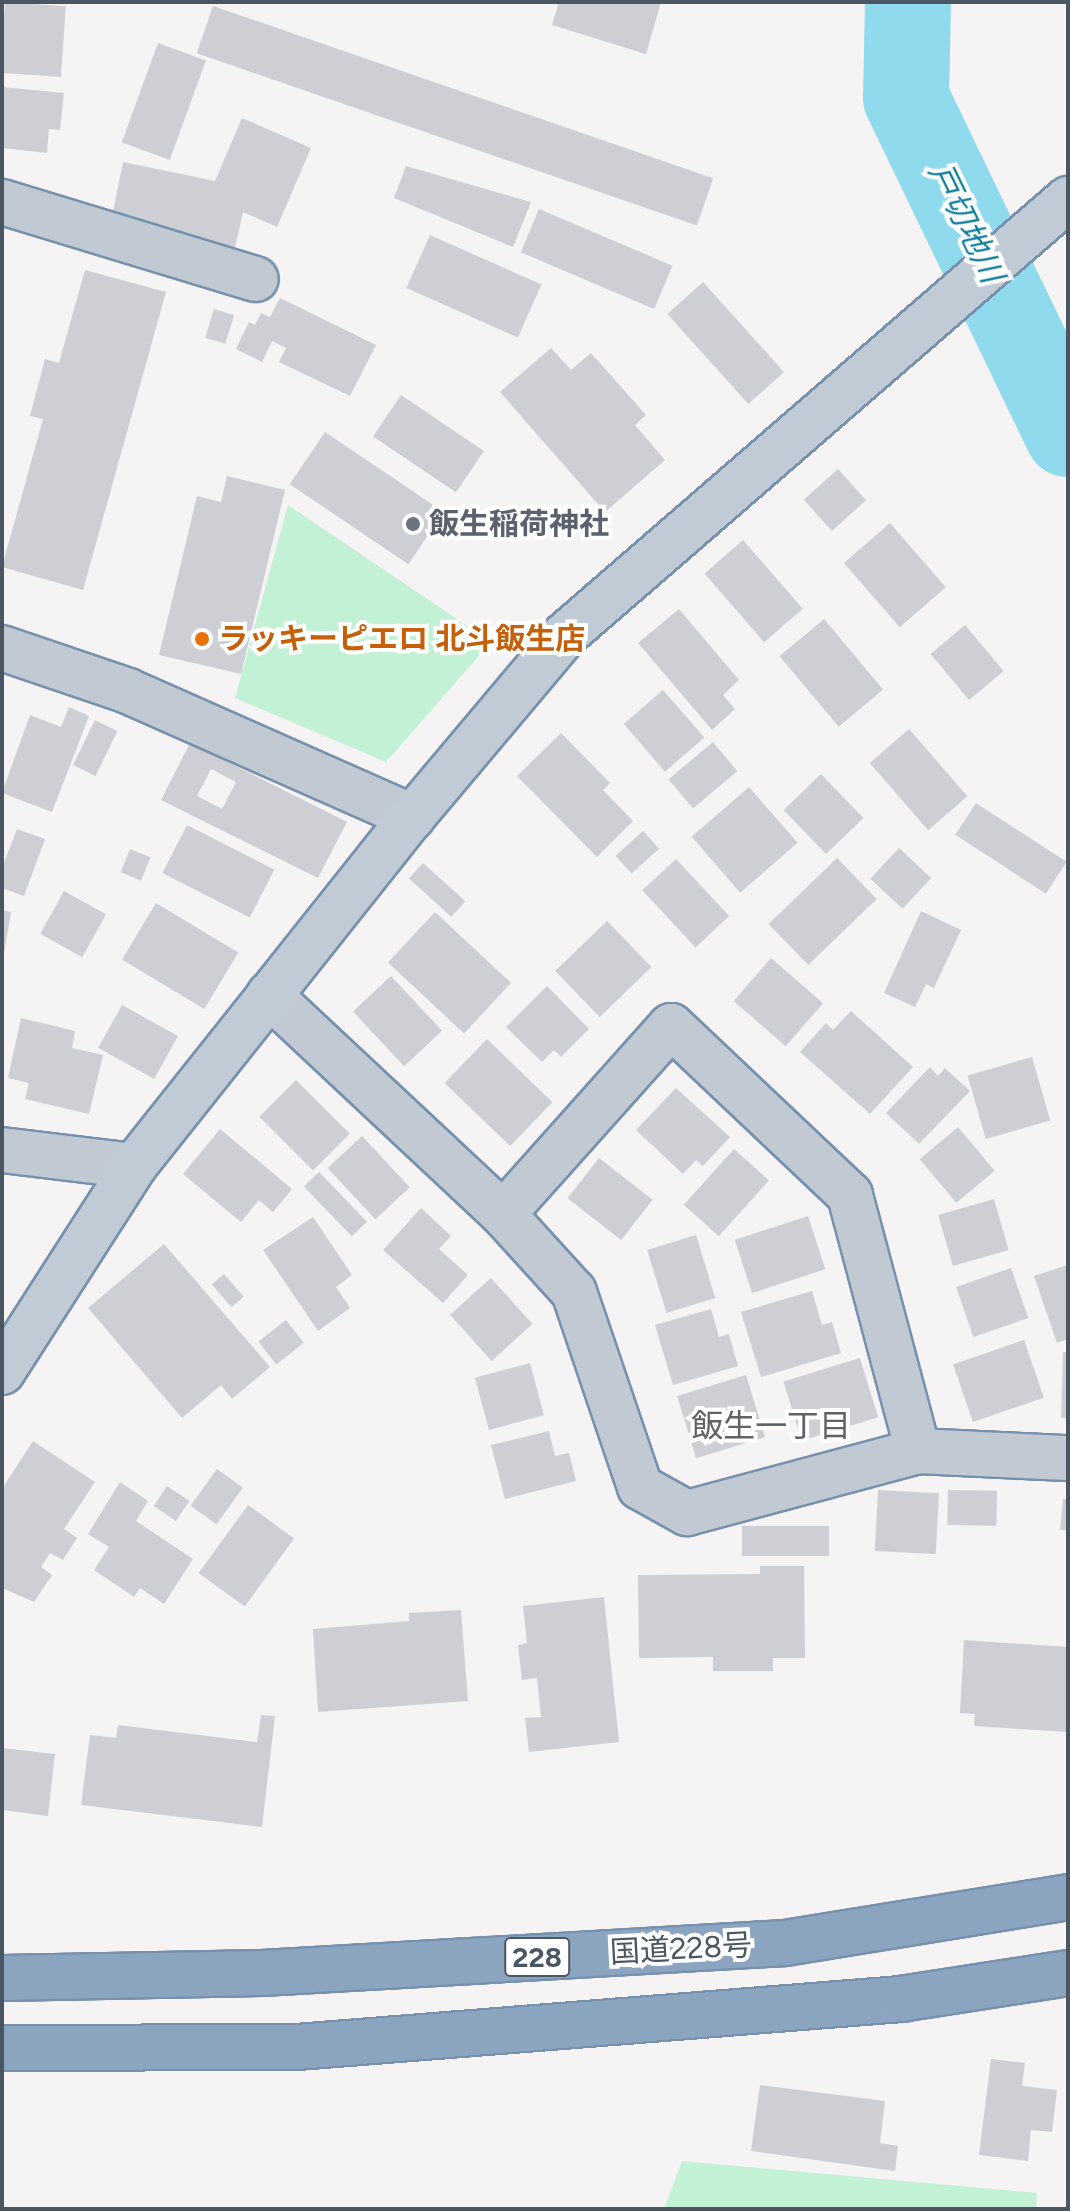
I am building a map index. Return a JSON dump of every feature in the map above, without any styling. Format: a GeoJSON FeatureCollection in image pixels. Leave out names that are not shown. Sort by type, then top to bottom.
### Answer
{"type":"FeatureCollection","features":[{"type":"Feature","properties":{"kind":"highway","name":"国道228号"},"geometry":{"type":"LineString","coordinates":[[2,1978],[262,1973],[785,1943],[1068,1897]]}},
{"type":"Feature","properties":{"kind":"highway","name":"228"},"geometry":{"type":"LineString","coordinates":[[2,2048],[297,2047],[901,1999],[1068,1973]]}},
{"type":"Feature","properties":{"kind":"street"},"geometry":{"type":"LineString","coordinates":[[2,1372],[134,1166],[412,817],[565,635],[852,390],[1068,199]]}},
{"type":"Feature","properties":{"kind":"street"},"geometry":{"type":"LineString","coordinates":[[2,202],[256,279]]}},
{"type":"Feature","properties":{"kind":"street"},"geometry":{"type":"LineString","coordinates":[[2,648],[128,691],[412,817]]}},
{"type":"Feature","properties":{"kind":"street"},"geometry":{"type":"LineString","coordinates":[[269,995],[503,1214],[574,1292],[640,1487],[687,1513],[918,1451],[1068,1458]]}},
{"type":"Feature","properties":{"kind":"street"},"geometry":{"type":"LineString","coordinates":[[503,1214],[671,1026],[850,1195],[918,1451]]}},
{"type":"Feature","properties":{"kind":"street"},"geometry":{"type":"LineString","coordinates":[[2,1150],[134,1166]]}},
{"type":"Feature","properties":{"kind":"green space"},"geometry":{"type":"Polygon","coordinates":[[[288,505],[491,642],[386,762],[235,698],[288,505]]]}},
{"type":"Feature","properties":{"kind":"green space"},"geometry":{"type":"Polygon","coordinates":[[[682,2161],[1037,2193],[1036,2209],[664,2209],[682,2161]]]}},
{"type":"Feature","properties":{"kind":"building"},"geometry":{"type":"Polygon","coordinates":[[[5,2],[66,6],[61,77],[2,73],[5,2]]]}},
{"type":"Feature","properties":{"kind":"building"},"geometry":{"type":"Polygon","coordinates":[[[559,2],[661,2],[646,54],[552,25],[559,2]]]}},
{"type":"Feature","properties":{"kind":"building"},"geometry":{"type":"Polygon","coordinates":[[[213,6],[713,178],[697,226],[197,53],[213,6]]]}},
{"type":"Feature","properties":{"kind":"building"},"geometry":{"type":"Polygon","coordinates":[[[158,43],[206,60],[170,160],[122,143],[158,43]]]}},
{"type":"Feature","properties":{"kind":"building"},"geometry":{"type":"Polygon","coordinates":[[[2,87],[64,93],[60,130],[49,129],[47,153],[2,148],[2,87]]]}},
{"type":"Feature","properties":{"kind":"building"},"geometry":{"type":"Polygon","coordinates":[[[242,118],[311,148],[277,227],[243,212],[235,248],[111,221],[123,162],[215,181],[242,118]]]}},
{"type":"Feature","properties":{"kind":"building"},"geometry":{"type":"Polygon","coordinates":[[[406,166],[531,202],[513,247],[394,198],[406,166]]]}},
{"type":"Feature","properties":{"kind":"building"},"geometry":{"type":"Polygon","coordinates":[[[539,209],[672,266],[654,309],[521,252],[539,209]]]}},
{"type":"Feature","properties":{"kind":"building"},"geometry":{"type":"Polygon","coordinates":[[[430,235],[541,285],[518,338],[406,288],[430,235]]]}},
{"type":"Feature","properties":{"kind":"building"},"geometry":{"type":"Polygon","coordinates":[[[85,270],[166,292],[83,590],[2,567],[43,419],[30,416],[45,359],[59,363],[85,270]]]}},
{"type":"Feature","properties":{"kind":"building"},"geometry":{"type":"Polygon","coordinates":[[[703,282],[784,372],[748,404],[667,314],[703,282]]]}},
{"type":"Feature","properties":{"kind":"building"},"geometry":{"type":"Polygon","coordinates":[[[280,298],[376,345],[350,396],[279,362],[286,348],[272,341],[262,362],[236,349],[249,322],[255,325],[261,313],[270,317],[280,298]]]}},
{"type":"Feature","properties":{"kind":"building"},"geometry":{"type":"Polygon","coordinates":[[[214,309],[234,315],[225,344],[205,338],[214,309]]]}},
{"type":"Feature","properties":{"kind":"building"},"geometry":{"type":"Polygon","coordinates":[[[551,348],[571,370],[591,353],[646,415],[635,425],[665,460],[605,512],[500,392],[551,348]]]}},
{"type":"Feature","properties":{"kind":"building"},"geometry":{"type":"Polygon","coordinates":[[[401,395],[484,451],[456,492],[373,436],[401,395]]]}},
{"type":"Feature","properties":{"kind":"building"},"geometry":{"type":"Polygon","coordinates":[[[325,432],[444,512],[408,564],[290,484],[325,432]]]}},
{"type":"Feature","properties":{"kind":"building"},"geometry":{"type":"Polygon","coordinates":[[[838,469],[866,500],[832,531],[804,500],[838,469]]]}},
{"type":"Feature","properties":{"kind":"building"},"geometry":{"type":"Polygon","coordinates":[[[227,476],[285,490],[241,674],[159,655],[197,496],[221,502],[227,476]]]}},
{"type":"Feature","properties":{"kind":"building"},"geometry":{"type":"Polygon","coordinates":[[[890,523],[946,587],[900,627],[844,563],[890,523]]]}},
{"type":"Feature","properties":{"kind":"building"},"geometry":{"type":"Polygon","coordinates":[[[743,540],[803,609],[764,642],[705,573],[743,540]]]}},
{"type":"Feature","properties":{"kind":"building"},"geometry":{"type":"Polygon","coordinates":[[[679,609],[739,680],[723,695],[735,709],[712,730],[638,643],[679,609]]]}},
{"type":"Feature","properties":{"kind":"building"},"geometry":{"type":"Polygon","coordinates":[[[824,619],[883,689],[839,727],[780,656],[824,619]]]}},
{"type":"Feature","properties":{"kind":"building"},"geometry":{"type":"Polygon","coordinates":[[[965,625],[1004,671],[969,700],[931,654],[965,625]]]}},
{"type":"Feature","properties":{"kind":"building"},"geometry":{"type":"Polygon","coordinates":[[[663,690],[704,738],[665,772],[624,724],[663,690]]]}},
{"type":"Feature","properties":{"kind":"building"},"geometry":{"type":"Polygon","coordinates":[[[69,707],[89,716],[52,812],[2,793],[30,715],[61,727],[69,707]]]}},
{"type":"Feature","properties":{"kind":"building"},"geometry":{"type":"Polygon","coordinates":[[[95,720],[117,731],[96,776],[73,765],[95,720]]]}},
{"type":"Feature","properties":{"kind":"building"},"geometry":{"type":"Polygon","coordinates":[[[909,729],[967,796],[928,830],[870,763],[909,729]]]}},
{"type":"Feature","properties":{"kind":"building"},"geometry":{"type":"Polygon","coordinates":[[[561,733],[610,783],[603,790],[633,821],[597,857],[517,776],[561,733]]]}},
{"type":"Feature","properties":{"kind":"building"},"geometry":{"type":"Polygon","coordinates":[[[713,742],[737,771],[693,808],[669,779],[713,742]]]}},
{"type":"Feature","properties":{"kind":"building"},"geometry":{"type":"Polygon","coordinates":[[[190,743],[347,822],[318,878],[161,800],[190,743]],[[211,769],[197,796],[222,809],[236,782],[211,769]]]}},
{"type":"Feature","properties":{"kind":"building"},"geometry":{"type":"Polygon","coordinates":[[[821,774],[863,818],[826,854],[784,810],[821,774]]]}},
{"type":"Feature","properties":{"kind":"building"},"geometry":{"type":"Polygon","coordinates":[[[749,787],[798,843],[740,893],[692,837],[749,787]]]}},
{"type":"Feature","properties":{"kind":"building"},"geometry":{"type":"Polygon","coordinates":[[[976,803],[1067,862],[1046,894],[955,835],[976,803]]]}},
{"type":"Feature","properties":{"kind":"building"},"geometry":{"type":"Polygon","coordinates":[[[187,825],[274,869],[250,918],[162,873],[187,825]]]}},
{"type":"Feature","properties":{"kind":"building"},"geometry":{"type":"Polygon","coordinates":[[[17,829],[45,839],[24,896],[2,888],[2,868],[17,829]]]}},
{"type":"Feature","properties":{"kind":"building"},"geometry":{"type":"Polygon","coordinates":[[[643,831],[659,849],[632,874],[616,856],[643,831]]]}},
{"type":"Feature","properties":{"kind":"building"},"geometry":{"type":"Polygon","coordinates":[[[899,848],[931,878],[903,909],[870,879],[899,848]]]}},
{"type":"Feature","properties":{"kind":"building"},"geometry":{"type":"Polygon","coordinates":[[[130,849],[150,857],[141,880],[121,872],[130,849]]]}},
{"type":"Feature","properties":{"kind":"building"},"geometry":{"type":"Polygon","coordinates":[[[837,858],[877,899],[808,965],[769,924],[837,858]]]}},
{"type":"Feature","properties":{"kind":"building"},"geometry":{"type":"Polygon","coordinates":[[[676,859],[729,916],[696,947],[642,890],[676,859]]]}},
{"type":"Feature","properties":{"kind":"building"},"geometry":{"type":"Polygon","coordinates":[[[423,863],[465,901],[451,917],[409,879],[423,863]]]}},
{"type":"Feature","properties":{"kind":"building"},"geometry":{"type":"Polygon","coordinates":[[[64,891],[106,914],[82,957],[40,934],[64,891]]]}},
{"type":"Feature","properties":{"kind":"building"},"geometry":{"type":"Polygon","coordinates":[[[156,903],[238,952],[204,1009],[122,960],[156,903]]]}},
{"type":"Feature","properties":{"kind":"building"},"geometry":{"type":"Polygon","coordinates":[[[2,910],[11,912],[4,953],[2,953],[2,910]]]}},
{"type":"Feature","properties":{"kind":"building"},"geometry":{"type":"Polygon","coordinates":[[[921,911],[961,930],[934,988],[926,984],[915,1007],[884,993],[921,911]]]}},
{"type":"Feature","properties":{"kind":"building"},"geometry":{"type":"Polygon","coordinates":[[[435,912],[511,983],[464,1033],[388,962],[435,912]]]}},
{"type":"Feature","properties":{"kind":"building"},"geometry":{"type":"Polygon","coordinates":[[[607,921],[651,967],[600,1017],[555,971],[607,921]]]}},
{"type":"Feature","properties":{"kind":"building"},"geometry":{"type":"Polygon","coordinates":[[[771,958],[823,1003],[786,1046],[734,1001],[771,958]]]}},
{"type":"Feature","properties":{"kind":"building"},"geometry":{"type":"Polygon","coordinates":[[[391,976],[442,1031],[404,1066],[353,1011],[391,976]]]}},
{"type":"Feature","properties":{"kind":"building"},"geometry":{"type":"Polygon","coordinates":[[[547,986],[589,1029],[561,1057],[554,1050],[542,1062],[506,1027],[547,986]]]}},
{"type":"Feature","properties":{"kind":"building"},"geometry":{"type":"Polygon","coordinates":[[[122,1005],[178,1036],[154,1079],[98,1048],[122,1005]]]}},
{"type":"Feature","properties":{"kind":"building"},"geometry":{"type":"Polygon","coordinates":[[[851,1011],[913,1067],[870,1114],[800,1052],[826,1023],[833,1030],[851,1011]]]}},
{"type":"Feature","properties":{"kind":"building"},"geometry":{"type":"Polygon","coordinates":[[[21,1018],[75,1031],[72,1048],[103,1055],[89,1114],[25,1099],[29,1083],[8,1078],[21,1018]]]}},
{"type":"Feature","properties":{"kind":"building"},"geometry":{"type":"Polygon","coordinates":[[[487,1039],[552,1102],[510,1146],[445,1083],[487,1039]]]}},
{"type":"Feature","properties":{"kind":"building"},"geometry":{"type":"Polygon","coordinates":[[[1032,1057],[1050,1120],[986,1139],[968,1075],[1032,1057]]]}},
{"type":"Feature","properties":{"kind":"building"},"geometry":{"type":"Polygon","coordinates":[[[930,1067],[938,1076],[945,1068],[970,1091],[919,1144],[886,1113],[930,1067]]]}},
{"type":"Feature","properties":{"kind":"building"},"geometry":{"type":"Polygon","coordinates":[[[296,1080],[350,1134],[313,1171],[259,1117],[296,1080]]]}},
{"type":"Feature","properties":{"kind":"building"},"geometry":{"type":"Polygon","coordinates":[[[676,1088],[730,1137],[703,1166],[696,1160],[683,1174],[636,1130],[676,1088]]]}},
{"type":"Feature","properties":{"kind":"building"},"geometry":{"type":"Polygon","coordinates":[[[958,1127],[995,1171],[956,1203],[920,1159],[958,1127]]]}},
{"type":"Feature","properties":{"kind":"building"},"geometry":{"type":"Polygon","coordinates":[[[220,1129],[292,1189],[273,1212],[259,1200],[241,1222],[183,1174],[220,1129]]]}},
{"type":"Feature","properties":{"kind":"building"},"geometry":{"type":"Polygon","coordinates":[[[362,1136],[410,1187],[375,1219],[328,1168],[362,1136]]]}},
{"type":"Feature","properties":{"kind":"building"},"geometry":{"type":"Polygon","coordinates":[[[734,1149],[769,1180],[719,1236],[684,1205],[734,1149]]]}},
{"type":"Feature","properties":{"kind":"building"},"geometry":{"type":"Polygon","coordinates":[[[599,1158],[653,1200],[621,1240],[568,1198],[599,1158]]]}},
{"type":"Feature","properties":{"kind":"building"},"geometry":{"type":"Polygon","coordinates":[[[319,1172],[367,1222],[352,1236],[304,1187],[319,1172]]]}},
{"type":"Feature","properties":{"kind":"building"},"geometry":{"type":"Polygon","coordinates":[[[994,1199],[1009,1250],[953,1266],[938,1215],[994,1199]]]}},
{"type":"Feature","properties":{"kind":"building"},"geometry":{"type":"Polygon","coordinates":[[[421,1208],[451,1236],[439,1249],[468,1275],[443,1303],[383,1250],[421,1208]]]}},
{"type":"Feature","properties":{"kind":"building"},"geometry":{"type":"Polygon","coordinates":[[[808,1216],[825,1269],[752,1293],[735,1240],[808,1216]]]}},
{"type":"Feature","properties":{"kind":"building"},"geometry":{"type":"Polygon","coordinates":[[[313,1217],[352,1275],[336,1287],[350,1308],[318,1331],[263,1250],[313,1217]]]}},
{"type":"Feature","properties":{"kind":"building"},"geometry":{"type":"Polygon","coordinates":[[[696,1235],[715,1298],[667,1313],[647,1250],[696,1235]]]}},
{"type":"Feature","properties":{"kind":"building"},"geometry":{"type":"Polygon","coordinates":[[[164,1244],[270,1367],[232,1399],[221,1385],[182,1418],[88,1308],[164,1244]]]}},
{"type":"Feature","properties":{"kind":"building"},"geometry":{"type":"Polygon","coordinates":[[[1068,1265],[1068,1339],[1057,1343],[1034,1276],[1068,1265]]]}},
{"type":"Feature","properties":{"kind":"building"},"geometry":{"type":"Polygon","coordinates":[[[1011,1268],[1028,1318],[973,1337],[956,1287],[1011,1268]]]}},
{"type":"Feature","properties":{"kind":"building"},"geometry":{"type":"Polygon","coordinates":[[[224,1274],[244,1297],[232,1307],[212,1284],[224,1274]]]}},
{"type":"Feature","properties":{"kind":"building"},"geometry":{"type":"Polygon","coordinates":[[[491,1278],[532,1324],[492,1361],[450,1315],[491,1278]]]}},
{"type":"Feature","properties":{"kind":"building"},"geometry":{"type":"Polygon","coordinates":[[[812,1291],[822,1325],[832,1322],[841,1353],[761,1377],[741,1312],[812,1291]]]}},
{"type":"Feature","properties":{"kind":"building"},"geometry":{"type":"Polygon","coordinates":[[[711,1309],[719,1337],[729,1334],[738,1366],[673,1385],[655,1325],[711,1309]]]}},
{"type":"Feature","properties":{"kind":"building"},"geometry":{"type":"Polygon","coordinates":[[[286,1320],[304,1343],[276,1364],[258,1342],[286,1320]]]}},
{"type":"Feature","properties":{"kind":"building"},"geometry":{"type":"Polygon","coordinates":[[[1024,1340],[1044,1398],[973,1422],[953,1364],[1024,1340]]]}},
{"type":"Feature","properties":{"kind":"building"},"geometry":{"type":"Polygon","coordinates":[[[1063,1352],[1068,1352],[1068,1418],[1061,1418],[1063,1352]]]}},
{"type":"Feature","properties":{"kind":"building"},"geometry":{"type":"Polygon","coordinates":[[[860,1358],[878,1417],[802,1441],[783,1381],[860,1358]]]}},
{"type":"Feature","properties":{"kind":"building"},"geometry":{"type":"Polygon","coordinates":[[[530,1363],[544,1415],[489,1430],[475,1378],[530,1363]]]}},
{"type":"Feature","properties":{"kind":"building"},"geometry":{"type":"Polygon","coordinates":[[[746,1375],[765,1437],[696,1458],[677,1396],[746,1375]]]}},
{"type":"Feature","properties":{"kind":"building"},"geometry":{"type":"Polygon","coordinates":[[[549,1431],[555,1456],[569,1453],[576,1481],[505,1499],[491,1445],[549,1431]]]}},
{"type":"Feature","properties":{"kind":"building"},"geometry":{"type":"Polygon","coordinates":[[[33,1441],[95,1482],[64,1529],[77,1538],[63,1560],[50,1553],[41,1567],[52,1575],[34,1602],[2,1588],[2,1489],[33,1441]]]}},
{"type":"Feature","properties":{"kind":"building"},"geometry":{"type":"Polygon","coordinates":[[[217,1469],[243,1488],[216,1524],[191,1505],[217,1469]]]}},
{"type":"Feature","properties":{"kind":"building"},"geometry":{"type":"Polygon","coordinates":[[[120,1482],[148,1501],[136,1521],[193,1559],[164,1604],[140,1588],[134,1597],[94,1570],[109,1547],[88,1534],[120,1482]]]}},
{"type":"Feature","properties":{"kind":"building"},"geometry":{"type":"Polygon","coordinates":[[[167,1486],[189,1501],[176,1521],[154,1506],[167,1486]]]}},
{"type":"Feature","properties":{"kind":"building"},"geometry":{"type":"Polygon","coordinates":[[[878,1490],[939,1493],[936,1554],[875,1551],[878,1490]]]}},
{"type":"Feature","properties":{"kind":"building"},"geometry":{"type":"Polygon","coordinates":[[[948,1490],[997,1491],[996,1526],[947,1525],[948,1490]]]}},
{"type":"Feature","properties":{"kind":"building"},"geometry":{"type":"Polygon","coordinates":[[[1063,1499],[1068,1499],[1068,1530],[1060,1530],[1063,1499]]]}},
{"type":"Feature","properties":{"kind":"building"},"geometry":{"type":"Polygon","coordinates":[[[248,1505],[294,1539],[245,1606],[199,1573],[248,1505]]]}},
{"type":"Feature","properties":{"kind":"building"},"geometry":{"type":"Polygon","coordinates":[[[742,1526],[829,1526],[829,1556],[742,1556],[742,1526]]]}},
{"type":"Feature","properties":{"kind":"building"},"geometry":{"type":"Polygon","coordinates":[[[760,1566],[804,1566],[805,1658],[773,1658],[773,1671],[713,1671],[713,1657],[639,1658],[638,1575],[760,1574],[760,1566]]]}},
{"type":"Feature","properties":{"kind":"building"},"geometry":{"type":"Polygon","coordinates":[[[604,1597],[619,1742],[529,1752],[525,1718],[541,1717],[537,1678],[522,1680],[518,1645],[527,1643],[523,1606],[604,1597]]]}},
{"type":"Feature","properties":{"kind":"building"},"geometry":{"type":"Polygon","coordinates":[[[461,1610],[468,1701],[318,1712],[313,1629],[409,1621],[409,1613],[461,1610]]]}},
{"type":"Feature","properties":{"kind":"building"},"geometry":{"type":"Polygon","coordinates":[[[964,1640],[1068,1647],[1068,1732],[974,1726],[975,1714],[960,1713],[964,1640]]]}},
{"type":"Feature","properties":{"kind":"building"},"geometry":{"type":"Polygon","coordinates":[[[261,1715],[275,1716],[262,1827],[81,1805],[90,1735],[116,1738],[118,1725],[257,1742],[261,1715]]]}},
{"type":"Feature","properties":{"kind":"building"},"geometry":{"type":"Polygon","coordinates":[[[2,1748],[55,1754],[48,1816],[2,1810],[2,1748]]]}},
{"type":"Feature","properties":{"kind":"building"},"geometry":{"type":"Polygon","coordinates":[[[991,2059],[1025,2063],[1022,2086],[1057,2090],[1052,2132],[1031,2130],[1028,2161],[979,2155],[991,2059]]]}},
{"type":"Feature","properties":{"kind":"building"},"geometry":{"type":"Polygon","coordinates":[[[760,2085],[885,2101],[880,2143],[898,2146],[895,2171],[751,2151],[760,2085]]]}},
{"type":"Feature","properties":{"kind":"waterway","name":"戸切地川"},"geometry":{"type":"LineString","coordinates":[[908,2],[906,98],[1068,434]]}},
{"type":"Feature","properties":{"kind":"place","name":"飯生稲荷神社"},"geometry":{"type":"Point","coordinates":[413,524]}},
{"type":"Feature","properties":{"kind":"place","name":"ラッキーピエロ 北斗飯生店"},"geometry":{"type":"Point","coordinates":[202,639]}},
{"type":"Feature","properties":{"kind":"district","name":"飯生一丁目"},"geometry":{"type":"Point","coordinates":[771,1426]}}]}
